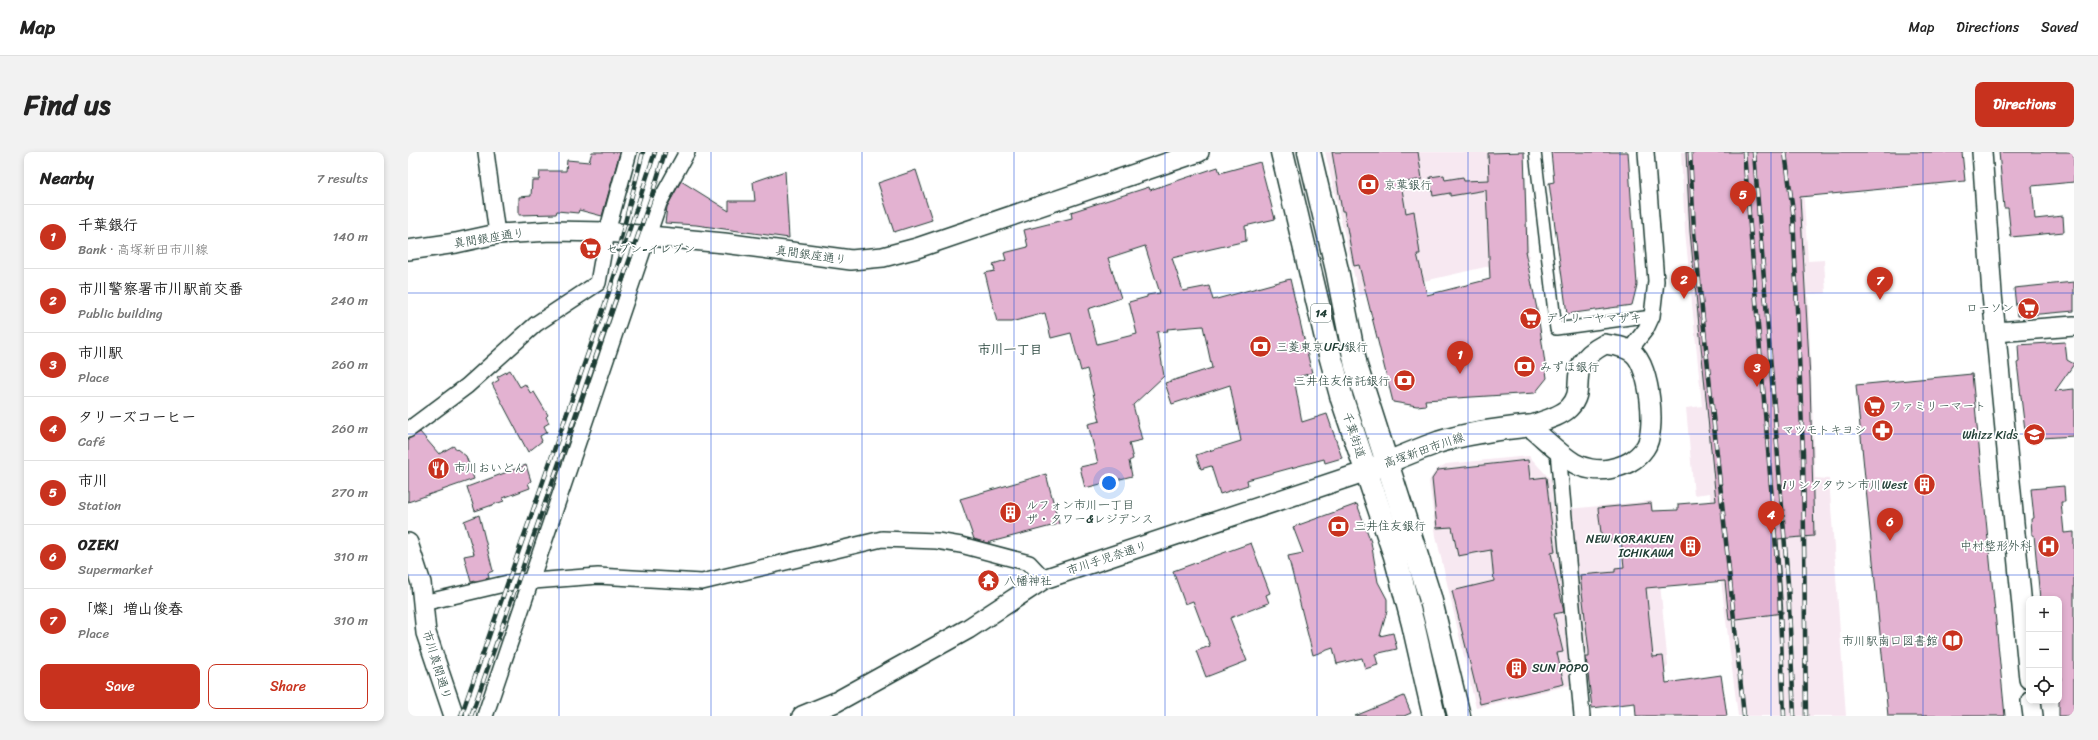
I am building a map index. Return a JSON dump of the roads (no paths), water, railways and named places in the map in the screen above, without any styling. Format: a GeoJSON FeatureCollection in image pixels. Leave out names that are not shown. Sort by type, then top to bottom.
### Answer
{"type":"FeatureCollection","features":[{"type":"Feature","properties":{"kind":"highway","name":"千葉街道"},"geometry":{"type":"LineString","coordinates":[[1282,152],[1330,355],[1342,399],[1397,563],[1414,624],[1434,716]]}},
{"type":"Feature","properties":{"kind":"highway","name":"千葉街道"},"geometry":{"type":"LineString","coordinates":[[1309,152],[1337,270],[1356,366],[1430,597],[1459,716]]}},
{"type":"Feature","properties":{"kind":"main road","name":"高塚新田市川線"},"geometry":{"type":"LineString","coordinates":[[1366,471],[1426,447],[1458,437],[1501,429],[1529,426]]}},
{"type":"Feature","properties":{"kind":"street"},"geometry":{"type":"LineString","coordinates":[[486,152],[497,234]]}},
{"type":"Feature","properties":{"kind":"street"},"geometry":{"type":"LineString","coordinates":[[408,430],[467,386],[536,324],[598,284],[607,232],[629,152]]}},
{"type":"Feature","properties":{"kind":"street"},"geometry":{"type":"LineString","coordinates":[[485,716],[659,204],[687,152]]}},
{"type":"Feature","properties":{"kind":"street","name":"真間銀座通り"},"geometry":{"type":"LineString","coordinates":[[408,250],[456,243],[497,234],[525,231],[607,232],[724,243],[850,260],[883,257],[917,248],[1199,152]]}},
{"type":"Feature","properties":{"kind":"street"},"geometry":{"type":"LineString","coordinates":[[1535,152],[1556,329],[1652,316]]}},
{"type":"Feature","properties":{"kind":"street"},"geometry":{"type":"LineString","coordinates":[[1629,350],[1646,329],[1652,316],[1656,281],[1646,152]]}},
{"type":"Feature","properties":{"kind":"street"},"geometry":{"type":"LineString","coordinates":[[1982,152],[1996,332],[2028,668]]}},
{"type":"Feature","properties":{"kind":"street"},"geometry":{"type":"LineString","coordinates":[[1996,332],[2074,326]]}},
{"type":"Feature","properties":{"kind":"street"},"geometry":{"type":"LineString","coordinates":[[1605,344],[1623,347],[1629,350],[1641,361],[1646,377],[1651,431],[1646,447],[1635,459],[1622,466],[1604,470],[1588,469],[1574,463],[1529,426],[1565,412],[1571,406],[1576,398],[1579,367],[1584,358],[1592,351],[1605,344]]}},
{"type":"Feature","properties":{"kind":"street"},"geometry":{"type":"LineString","coordinates":[[1558,451],[1582,716]]}},
{"type":"Feature","properties":{"kind":"street","name":"市川手児奈通り"},"geometry":{"type":"LineString","coordinates":[[802,716],[836,702],[968,629],[1044,580],[1366,471]]}},
{"type":"Feature","properties":{"kind":"street"},"geometry":{"type":"LineString","coordinates":[[423,603],[508,584],[530,581],[598,576],[702,582],[882,538],[938,541],[961,545],[1028,563],[1044,580]]}},
{"type":"Feature","properties":{"kind":"street","name":"市川真間通り"},"geometry":{"type":"LineString","coordinates":[[408,543],[421,583],[426,633],[454,716]]}},
{"type":"Feature","properties":{"kind":"street"},"geometry":{"type":"LineString","coordinates":[[2031,704],[2033,716]]}},
{"type":"Feature","properties":{"kind":"railway"},"geometry":{"type":"LineString","coordinates":[[618,250],[643,152]]}},
{"type":"Feature","properties":{"kind":"railway"},"geometry":{"type":"LineString","coordinates":[[461,716],[601,316],[655,152]]}},
{"type":"Feature","properties":{"kind":"railway"},"geometry":{"type":"LineString","coordinates":[[471,716],[652,195],[665,152]]}},
{"type":"Feature","properties":{"kind":"railway"},"geometry":{"type":"LineString","coordinates":[[1690,152],[1694,232],[1744,716]]}},
{"type":"Feature","properties":{"kind":"railway"},"geometry":{"type":"LineString","coordinates":[[1744,152],[1779,586],[1784,716]]}},
{"type":"Feature","properties":{"kind":"railway"},"geometry":{"type":"LineString","coordinates":[[1754,152],[1788,584],[1794,716]]}},
{"type":"Feature","properties":{"kind":"railway"},"geometry":{"type":"LineString","coordinates":[[1785,152],[1793,212],[1803,453],[1806,716]]}},
{"type":"Feature","properties":{"kind":"place","name":"京葉銀行"},"geometry":{"type":"Point","coordinates":[1369,185]}},
{"type":"Feature","properties":{"kind":"place","name":"市川"},"geometry":{"type":"Point","coordinates":[1743,214]}},
{"type":"Feature","properties":{"kind":"place","name":"セブン-イレブン"},"geometry":{"type":"Point","coordinates":[590,249]}},
{"type":"Feature","properties":{"kind":"place","name":"市川警察署市川駅前交番"},"geometry":{"type":"Point","coordinates":[1684,299]}},
{"type":"Feature","properties":{"kind":"place","name":"「燦」増山俊春"},"geometry":{"type":"Point","coordinates":[1880,300]}},
{"type":"Feature","properties":{"kind":"place","name":"ローソン"},"geometry":{"type":"Point","coordinates":[2029,308]}},
{"type":"Feature","properties":{"kind":"place","name":"デイリーヤマザキ"},"geometry":{"type":"Point","coordinates":[1531,318]}},
{"type":"Feature","properties":{"kind":"place","name":"三菱東京UFJ銀行"},"geometry":{"type":"Point","coordinates":[1261,347]}},
{"type":"Feature","properties":{"kind":"place","name":"みずほ銀行"},"geometry":{"type":"Point","coordinates":[1525,367]}},
{"type":"Feature","properties":{"kind":"place","name":"千葉銀行"},"geometry":{"type":"Point","coordinates":[1460,374]}},
{"type":"Feature","properties":{"kind":"place","name":"三井住友信託銀行"},"geometry":{"type":"Point","coordinates":[1405,381]}},
{"type":"Feature","properties":{"kind":"place","name":"市川駅"},"geometry":{"type":"Point","coordinates":[1757,387]}},
{"type":"Feature","properties":{"kind":"place","name":"ファミリーマート"},"geometry":{"type":"Point","coordinates":[1875,406]}},
{"type":"Feature","properties":{"kind":"place","name":"マツモトキヨシ"},"geometry":{"type":"Point","coordinates":[1882,430]}},
{"type":"Feature","properties":{"kind":"place","name":"Whizz Kids"},"geometry":{"type":"Point","coordinates":[2034,435]}},
{"type":"Feature","properties":{"kind":"place","name":"市川おいどん"},"geometry":{"type":"Point","coordinates":[439,468]}},
{"type":"Feature","properties":{"kind":"place","name":"iリンクタウン市川West"},"geometry":{"type":"Point","coordinates":[1924,485]}},
{"type":"Feature","properties":{"kind":"place","name":"ルフォン市川一丁目 ザ・タワー&レジデンス"},"geometry":{"type":"Point","coordinates":[1010,512]}},
{"type":"Feature","properties":{"kind":"place","name":"三井住友銀行"},"geometry":{"type":"Point","coordinates":[1339,526]}},
{"type":"Feature","properties":{"kind":"place","name":"タリーズコーヒー"},"geometry":{"type":"Point","coordinates":[1771,534]}},
{"type":"Feature","properties":{"kind":"place","name":"OZEKI"},"geometry":{"type":"Point","coordinates":[1890,541]}},
{"type":"Feature","properties":{"kind":"place","name":"NEW KORAKUEN ICHIKAWA"},"geometry":{"type":"Point","coordinates":[1690,546]}},
{"type":"Feature","properties":{"kind":"place","name":"中村整形外科"},"geometry":{"type":"Point","coordinates":[2048,546]}},
{"type":"Feature","properties":{"kind":"place","name":"八幡神社"},"geometry":{"type":"Point","coordinates":[988,581]}},
{"type":"Feature","properties":{"kind":"place","name":"市川駅南口図書館"},"geometry":{"type":"Point","coordinates":[1953,641]}},
{"type":"Feature","properties":{"kind":"place","name":"SUN POPO"},"geometry":{"type":"Point","coordinates":[1516,668]}},
{"type":"Feature","properties":{"kind":"district","name":"市川一丁目"},"geometry":{"type":"Point","coordinates":[1010,349]}}]}
